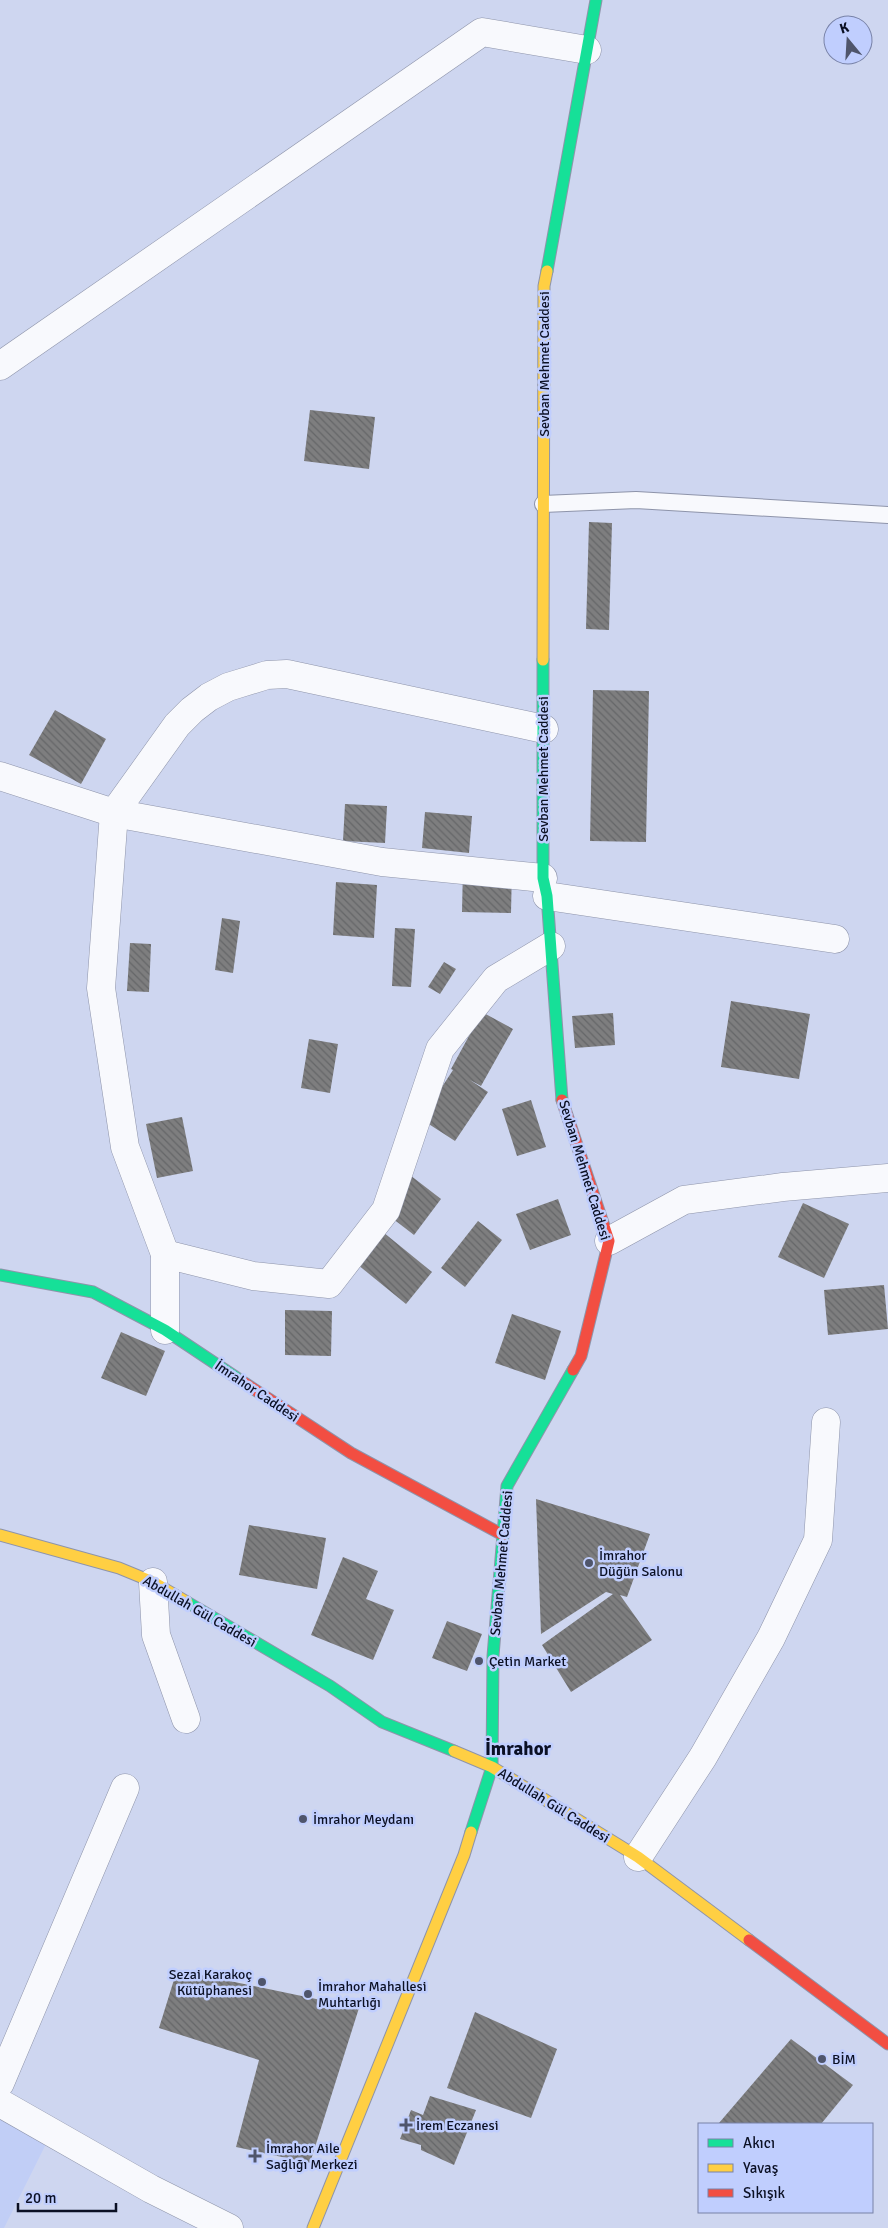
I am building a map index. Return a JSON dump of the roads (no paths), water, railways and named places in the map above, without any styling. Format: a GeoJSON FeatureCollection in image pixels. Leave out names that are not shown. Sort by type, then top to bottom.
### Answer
{"type":"FeatureCollection","features":[{"type":"Feature","properties":{"kind":"main road","name":"Sevban Mehmet Caddesi"},"geometry":{"type":"LineString","coordinates":[[313,2228],[464,1855],[492,1767],[493,1656],[507,1486],[581,1356],[608,1241],[562,1099],[546,887],[544,729],[544,286],[596,0]]}},
{"type":"Feature","properties":{"kind":"main road","name":"İmrahor Caddesi"},"geometry":{"type":"LineString","coordinates":[[0,1275],[93,1292],[165,1330],[351,1453],[504,1535]]}},
{"type":"Feature","properties":{"kind":"main road","name":"Abdullah Gül Caddesi"},"geometry":{"type":"LineString","coordinates":[[0,1535],[119,1568],[153,1582],[330,1686],[382,1722],[492,1767],[638,1856],[888,2044]]}},
{"type":"Feature","properties":{"kind":"street"},"geometry":{"type":"LineString","coordinates":[[0,366],[482,32],[587,50]]}},
{"type":"Feature","properties":{"kind":"street"},"geometry":{"type":"LineString","coordinates":[[165,1330],[165,1254],[125,1147],[101,988],[114,813],[177,725],[192,710],[209,697],[228,687],[267,675],[287,674],[544,729]]}},
{"type":"Feature","properties":{"kind":"street"},"geometry":{"type":"LineString","coordinates":[[0,776],[114,813],[382,862],[546,887],[836,939]]}},
{"type":"Feature","properties":{"kind":"street"},"geometry":{"type":"LineString","coordinates":[[165,1254],[253,1276],[329,1284],[386,1210],[440,1049],[496,980],[551,946]]}},
{"type":"Feature","properties":{"kind":"street"},"geometry":{"type":"LineString","coordinates":[[608,1241],[684,1200],[783,1187],[888,1178]]}},
{"type":"Feature","properties":{"kind":"street"},"geometry":{"type":"LineString","coordinates":[[638,1856],[703,1757],[766,1646],[818,1540],[826,1422]]}},
{"type":"Feature","properties":{"kind":"street"},"geometry":{"type":"LineString","coordinates":[[153,1582],[156,1635],[186,1719]]}},
{"type":"Feature","properties":{"kind":"street"},"geometry":{"type":"LineString","coordinates":[[0,2083],[125,1788]]}},
{"type":"Feature","properties":{"kind":"street"},"geometry":{"type":"LineString","coordinates":[[0,2103],[151,2189],[229,2228]]}},
{"type":"Feature","properties":{"kind":"lane"},"geometry":{"type":"LineString","coordinates":[[543,504],[636,500],[888,515]]}},
{"type":"Feature","properties":{"kind":"place","name":"İmrahor Düğün Salonu"},"geometry":{"type":"Point","coordinates":[589,1563]}},
{"type":"Feature","properties":{"kind":"place","name":"Çetin Market"},"geometry":{"type":"Point","coordinates":[479,1661]}},
{"type":"Feature","properties":{"kind":"place","name":"İmrahor Meydanı"},"geometry":{"type":"Point","coordinates":[303,1819]}},
{"type":"Feature","properties":{"kind":"place","name":"Sezai Karakoç Kütüphanesi"},"geometry":{"type":"Point","coordinates":[262,1982]}},
{"type":"Feature","properties":{"kind":"place","name":"İmrahor Mahallesi Muhtarlığı"},"geometry":{"type":"Point","coordinates":[308,1994]}},
{"type":"Feature","properties":{"kind":"place","name":"BİM"},"geometry":{"type":"Point","coordinates":[822,2059]}},
{"type":"Feature","properties":{"kind":"place","name":"İrem Eczanesi"},"geometry":{"type":"Point","coordinates":[406,2125]}},
{"type":"Feature","properties":{"kind":"place","name":"İmrahor Aile Sağlığı Merkezi"},"geometry":{"type":"Point","coordinates":[255,2156]}},
{"type":"Feature","properties":{"kind":"district","name":"İmrahor"},"geometry":{"type":"Point","coordinates":[518,1748]}}]}
